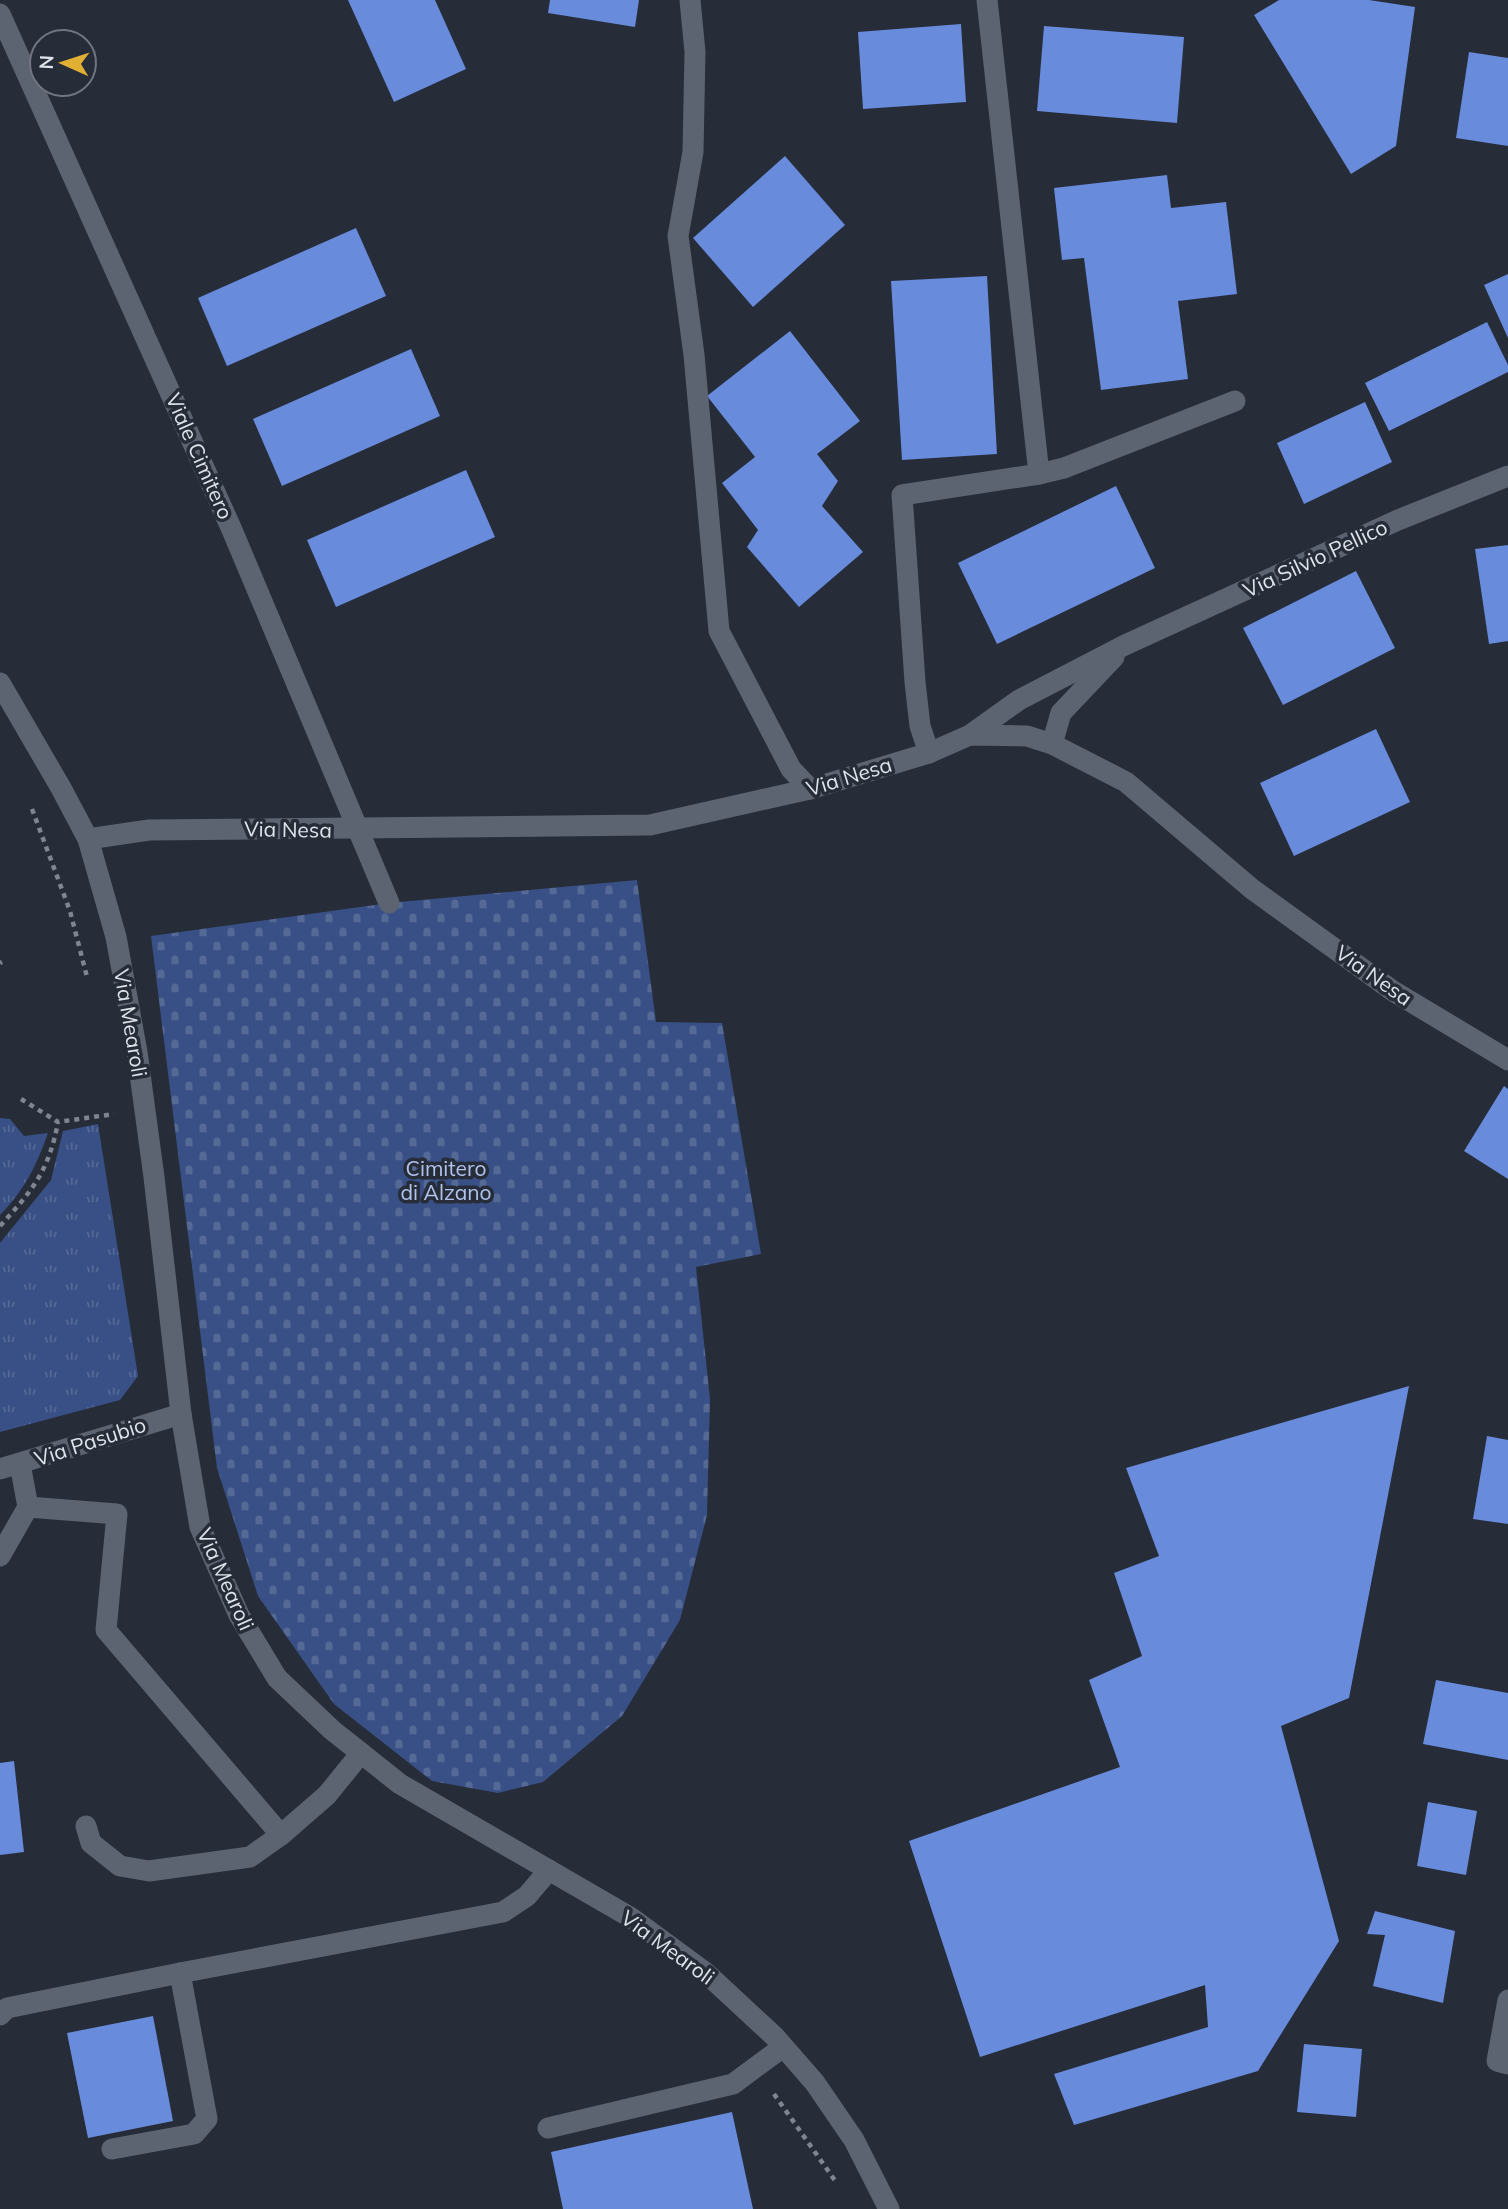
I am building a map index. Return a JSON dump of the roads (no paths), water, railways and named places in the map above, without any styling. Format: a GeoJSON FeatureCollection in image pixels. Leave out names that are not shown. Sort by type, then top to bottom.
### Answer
{"type":"FeatureCollection","features":[{"type":"Feature","properties":{"kind":"street"},"geometry":{"type":"LineString","coordinates":[[690,0],[695,51],[693,152],[678,236],[694,355],[719,631],[791,769],[810,789]]}},
{"type":"Feature","properties":{"kind":"street"},"geometry":{"type":"LineString","coordinates":[[987,0],[1039,474]]}},
{"type":"Feature","properties":{"kind":"street","name":"Viale Cimitero"},"geometry":{"type":"LineString","coordinates":[[0,14],[232,530],[390,903]]}},
{"type":"Feature","properties":{"kind":"street"},"geometry":{"type":"LineString","coordinates":[[929,753],[920,726],[915,682],[902,495],[1063,468],[1235,401]]}},
{"type":"Feature","properties":{"kind":"street","name":"Via Silvio Pellico"},"geometry":{"type":"LineString","coordinates":[[970,735],[1019,700],[1125,645],[1398,520],[1508,476]]}},
{"type":"Feature","properties":{"kind":"street","name":"Via Silvio Pellico"},"geometry":{"type":"LineString","coordinates":[[1052,744],[1061,713],[1125,645]]}},
{"type":"Feature","properties":{"kind":"street","name":"Via Mearoli"},"geometry":{"type":"LineString","coordinates":[[0,683],[6,706],[61,788],[88,839],[116,937],[137,1052],[181,1414],[200,1527],[239,1615],[276,1678],[332,1730],[400,1784],[630,1917],[706,1973],[783,2047],[815,2083],[854,2140],[889,2209]]}},
{"type":"Feature","properties":{"kind":"street","name":"Via Nesa"},"geometry":{"type":"LineString","coordinates":[[88,839],[149,830],[650,825],[810,789],[929,753],[970,735],[1027,736],[1052,744],[1126,782],[1252,889],[1393,991],[1508,1060]]}},
{"type":"Feature","properties":{"kind":"street","name":"Via Pasubio"},"geometry":{"type":"LineString","coordinates":[[10,1467],[181,1414]]}},
{"type":"Feature","properties":{"kind":"street"},"geometry":{"type":"LineString","coordinates":[[10,1467],[28,1507]]}},
{"type":"Feature","properties":{"kind":"street"},"geometry":{"type":"LineString","coordinates":[[0,1556],[28,1507]]}},
{"type":"Feature","properties":{"kind":"street"},"geometry":{"type":"LineString","coordinates":[[28,1507],[117,1514],[106,1630],[281,1835]]}},
{"type":"Feature","properties":{"kind":"street"},"geometry":{"type":"LineString","coordinates":[[86,1826],[91,1843],[120,1866],[149,1871],[250,1857],[281,1835],[327,1795],[361,1753]]}},
{"type":"Feature","properties":{"kind":"street"},"geometry":{"type":"LineString","coordinates":[[0,2015],[7,2008],[503,1912],[527,1896],[549,1870]]}},
{"type":"Feature","properties":{"kind":"street"},"geometry":{"type":"LineString","coordinates":[[112,2149],[194,2134],[207,2119],[180,1973]]}},
{"type":"Feature","properties":{"kind":"street"},"geometry":{"type":"LineString","coordinates":[[1508,2000],[1497,2061],[1508,2064]]}},
{"type":"Feature","properties":{"kind":"street"},"geometry":{"type":"LineString","coordinates":[[548,2128],[733,2084],[783,2047]]}},
{"type":"Feature","properties":{"kind":"park label","name":"Cimitero di Alzano"},"geometry":{"type":"Point","coordinates":[446,1180]}}]}
